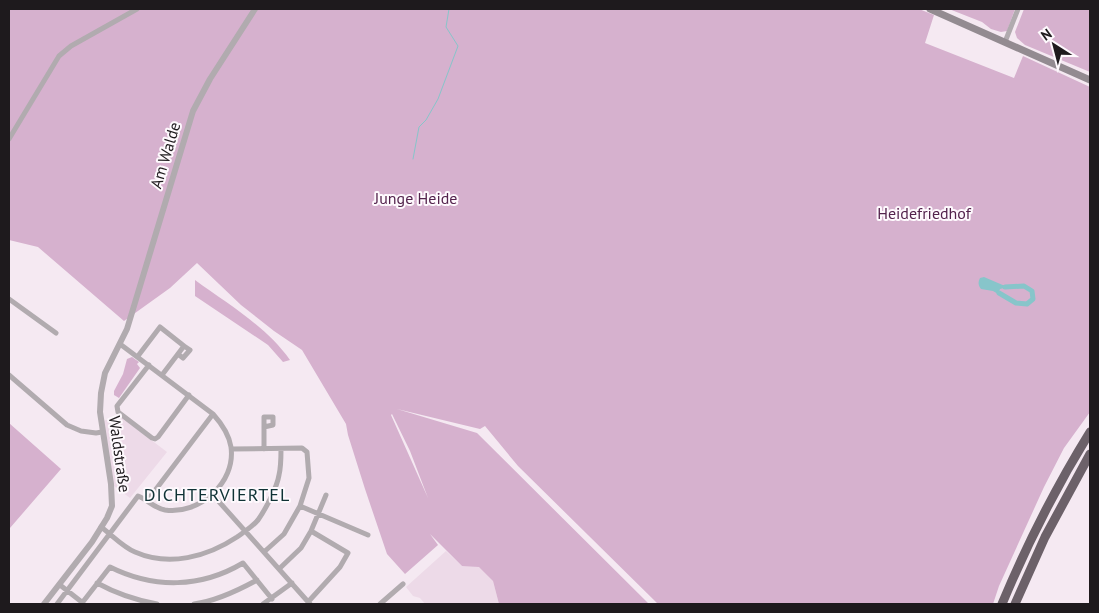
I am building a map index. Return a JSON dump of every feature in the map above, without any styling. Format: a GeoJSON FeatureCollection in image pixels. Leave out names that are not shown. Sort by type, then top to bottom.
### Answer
{"type":"FeatureCollection","features":[{"type":"Feature","properties":{"kind":"highway"},"geometry":{"type":"LineString","coordinates":[[1002,604],[1038,525],[1068,468],[1090,432]]}},
{"type":"Feature","properties":{"kind":"highway"},"geometry":{"type":"LineString","coordinates":[[1015,604],[1045,537],[1090,454]]}},
{"type":"Feature","properties":{"kind":"main road"},"geometry":{"type":"LineString","coordinates":[[930,9],[1090,80]]}},
{"type":"Feature","properties":{"kind":"street"},"geometry":{"type":"LineString","coordinates":[[9,139],[59,56],[71,46],[137,9]]}},
{"type":"Feature","properties":{"kind":"street","name":"Am Walde"},"geometry":{"type":"LineString","coordinates":[[129,322],[193,112],[210,79],[255,9]]}},
{"type":"Feature","properties":{"kind":"street"},"geometry":{"type":"LineString","coordinates":[[1006,42],[1018,9]]}},
{"type":"Feature","properties":{"kind":"street"},"geometry":{"type":"LineString","coordinates":[[9,299],[56,333]]}},
{"type":"Feature","properties":{"kind":"street","name":"Waldstraße"},"geometry":{"type":"LineString","coordinates":[[44,604],[60,586],[110,513],[113,498],[102,432],[101,393],[105,373],[129,322]]}},
{"type":"Feature","properties":{"kind":"street"},"geometry":{"type":"LineString","coordinates":[[138,356],[160,327],[184,346],[162,375]]}},
{"type":"Feature","properties":{"kind":"street"},"geometry":{"type":"LineString","coordinates":[[57,604],[138,496],[156,508],[176,510],[190,508],[201,504],[213,495],[225,476],[230,463],[232,449],[228,437],[223,425],[213,414],[120,344]]}},
{"type":"Feature","properties":{"kind":"street"},"geometry":{"type":"LineString","coordinates":[[149,365],[117,409],[118,412],[152,438],[158,437],[189,395]]}},
{"type":"Feature","properties":{"kind":"street"},"geometry":{"type":"LineString","coordinates":[[9,375],[68,425],[81,431],[102,432]]}},
{"type":"Feature","properties":{"kind":"street"},"geometry":{"type":"LineString","coordinates":[[147,501],[213,414]]}},
{"type":"Feature","properties":{"kind":"street"},"geometry":{"type":"LineString","coordinates":[[264,427],[264,449]]}},
{"type":"Feature","properties":{"kind":"street"},"geometry":{"type":"LineString","coordinates":[[232,449],[305,449],[307,452],[308,478],[300,506],[284,534],[264,552]]}},
{"type":"Feature","properties":{"kind":"street"},"geometry":{"type":"LineString","coordinates":[[101,528],[135,552],[151,557],[179,559],[204,554],[224,545],[245,532],[257,521],[268,504],[279,477],[281,449]]}},
{"type":"Feature","properties":{"kind":"street"},"geometry":{"type":"LineString","coordinates":[[213,495],[309,603],[340,567],[348,553],[310,531]]}},
{"type":"Feature","properties":{"kind":"street"},"geometry":{"type":"LineString","coordinates":[[279,569],[301,548],[326,495]]}},
{"type":"Feature","properties":{"kind":"street"},"geometry":{"type":"LineString","coordinates":[[300,506],[368,535]]}},
{"type":"Feature","properties":{"kind":"street"},"geometry":{"type":"LineString","coordinates":[[60,586],[84,603],[110,567],[143,580],[181,583],[212,577],[243,563],[272,599]]}},
{"type":"Feature","properties":{"kind":"street"},"geometry":{"type":"LineString","coordinates":[[194,604],[218,598],[257,580]]}},
{"type":"Feature","properties":{"kind":"street"},"geometry":{"type":"LineString","coordinates":[[97,583],[116,593],[138,601],[157,604]]}},
{"type":"Feature","properties":{"kind":"street"},"geometry":{"type":"LineString","coordinates":[[263,604],[292,583]]}},
{"type":"Feature","properties":{"kind":"street"},"geometry":{"type":"LineString","coordinates":[[380,604],[403,584]]}},
{"type":"Feature","properties":{"kind":"shaded area"},"geometry":{"type":"Polygon","coordinates":[[[121,417],[167,452],[130,498],[114,486],[102,421],[121,417]]]}},
{"type":"Feature","properties":{"kind":"shaded area"},"geometry":{"type":"Polygon","coordinates":[[[446,551],[462,566],[479,566],[493,581],[499,604],[425,604],[420,598],[413,596],[406,587],[446,551]]]}},
{"type":"Feature","properties":{"kind":"green space"},"geometry":{"type":"Polygon","coordinates":[[[9,9],[919,9],[934,15],[925,43],[1014,78],[1023,56],[1090,87],[1090,412],[1064,448],[1044,487],[999,586],[993,604],[658,604],[518,466],[485,426],[480,429],[397,409],[477,433],[649,604],[499,604],[493,581],[479,567],[462,566],[430,534],[438,545],[405,574],[387,554],[346,424],[302,350],[241,305],[197,263],[170,288],[124,321],[38,247],[9,240],[9,9]],[[392,414],[428,498],[410,451],[392,414]]]}},
{"type":"Feature","properties":{"kind":"green space"},"geometry":{"type":"Polygon","coordinates":[[[949,9],[1015,9],[1007,31],[1001,32],[949,9]]]}},
{"type":"Feature","properties":{"kind":"green space"},"geometry":{"type":"Polygon","coordinates":[[[1024,9],[1090,9],[1090,72],[1025,45],[1017,38],[1015,32],[1024,9]]]}},
{"type":"Feature","properties":{"kind":"green space"},"geometry":{"type":"Polygon","coordinates":[[[195,280],[259,327],[281,348],[290,360],[283,362],[268,345],[195,296],[195,280]]]}},
{"type":"Feature","properties":{"kind":"green space"},"geometry":{"type":"Polygon","coordinates":[[[132,357],[139,362],[137,364],[140,368],[119,398],[114,395],[114,391],[123,374],[127,359],[132,357]]]}},
{"type":"Feature","properties":{"kind":"green space"},"geometry":{"type":"Polygon","coordinates":[[[9,423],[61,469],[10,528],[9,526],[9,423]]]}},
{"type":"Feature","properties":{"kind":"water"},"geometry":{"type":"Polygon","coordinates":[[[984,277],[1005,286],[1000,289],[998,294],[981,289],[979,281],[980,278],[984,277]]]}},
{"type":"Feature","properties":{"kind":"waterway"},"geometry":{"type":"LineString","coordinates":[[413,159],[419,127],[426,120],[438,99],[458,46],[446,27],[449,9]]}},
{"type":"Feature","properties":{"kind":"waterway"},"geometry":{"type":"LineString","coordinates":[[999,293],[1016,303],[1027,304],[1033,299],[1032,291],[1024,286],[1005,287]]}},
{"type":"Feature","properties":{"kind":"district","name":"DICHTERVIERTEL"},"geometry":{"type":"Point","coordinates":[217,495]}},
{"type":"Feature","properties":{"kind":"park label","name":"Junge Heide"},"geometry":{"type":"Point","coordinates":[416,198]}},
{"type":"Feature","properties":{"kind":"park label","name":"Heidefriedhof"},"geometry":{"type":"Point","coordinates":[924,213]}}]}
